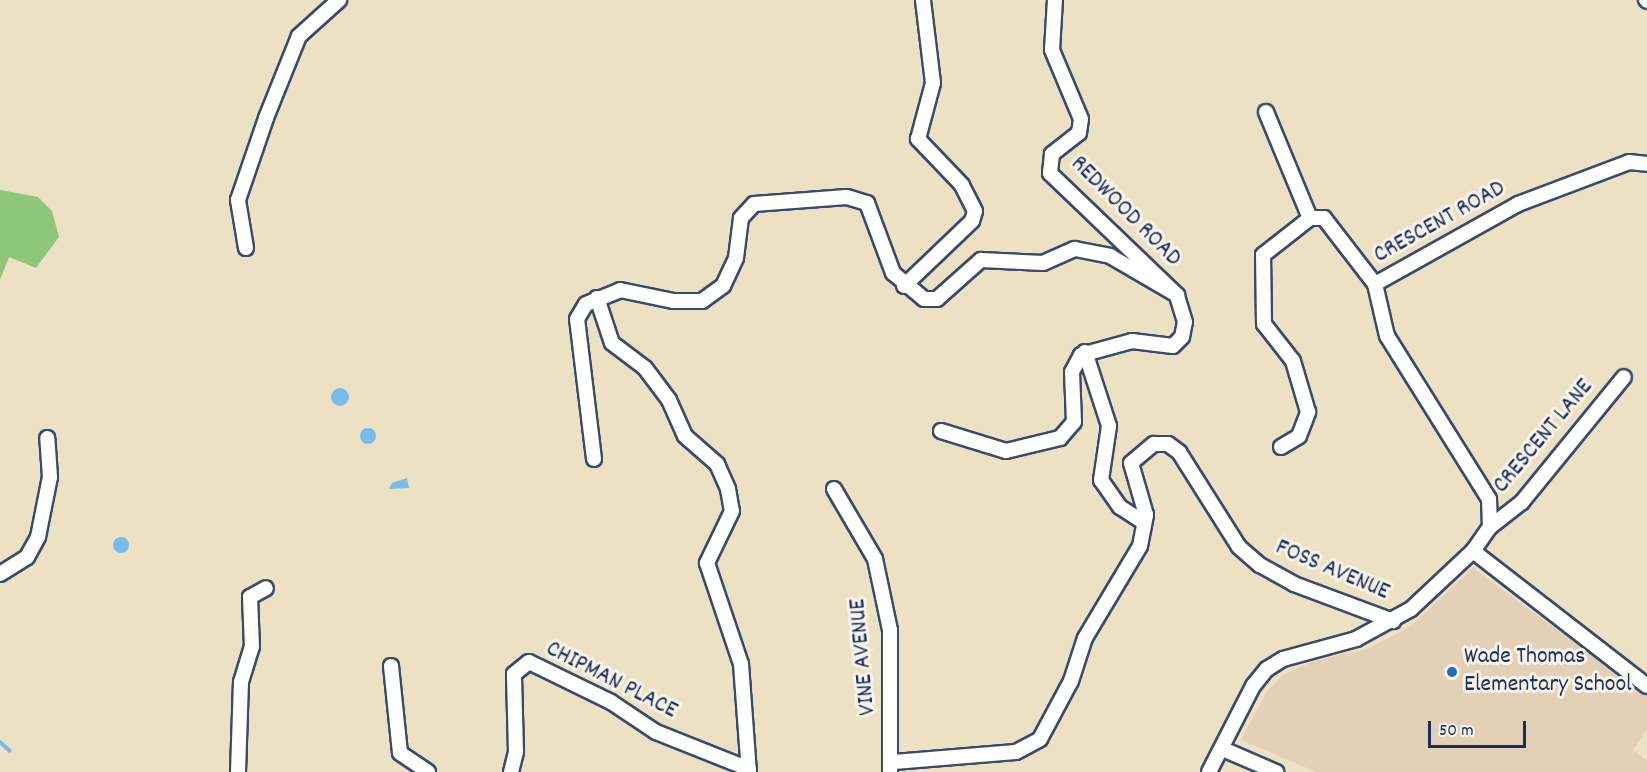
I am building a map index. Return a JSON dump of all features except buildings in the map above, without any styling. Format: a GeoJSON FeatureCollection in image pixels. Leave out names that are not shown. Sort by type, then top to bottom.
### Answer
{"type":"FeatureCollection","features":[{"type":"Feature","properties":{"kind":"street"},"geometry":{"type":"LineString","coordinates":[[246,248],[238,200],[266,118],[299,36],[339,0]]}},
{"type":"Feature","properties":{"kind":"street"},"geometry":{"type":"LineString","coordinates":[[904,286],[972,221],[975,211],[962,185],[918,139],[933,83],[923,0]]}},
{"type":"Feature","properties":{"kind":"street","name":"REDWOOD ROAD"},"geometry":{"type":"LineString","coordinates":[[1055,0],[1052,50],[1081,119],[1079,133],[1052,154],[1050,173],[1177,295]]}},
{"type":"Feature","properties":{"kind":"street"},"geometry":{"type":"LineString","coordinates":[[1266,112],[1310,218]]}},
{"type":"Feature","properties":{"kind":"street","name":"CRESCENT ROAD"},"geometry":{"type":"LineString","coordinates":[[1490,527],[1488,499],[1387,336],[1375,284],[1518,204],[1629,162],[1647,164]]}},
{"type":"Feature","properties":{"kind":"street"},"geometry":{"type":"LineString","coordinates":[[594,459],[577,319],[597,297],[620,290],[673,301],[702,301],[723,286],[736,258],[741,218],[754,204],[770,200],[847,197],[867,202],[893,273],[904,286],[937,299],[981,260],[1043,263],[1075,249],[1110,256],[1177,295],[1185,322],[1173,346],[1132,341],[1085,352],[1072,372],[1074,422],[1060,438],[1006,451],[941,431]]}},
{"type":"Feature","properties":{"kind":"street"},"geometry":{"type":"LineString","coordinates":[[1281,447],[1299,436],[1308,412],[1293,361],[1264,324],[1263,255],[1310,218],[1330,222],[1375,284]]}},
{"type":"Feature","properties":{"kind":"street"},"geometry":{"type":"LineString","coordinates":[[597,297],[612,343],[645,368],[669,400],[686,436],[717,464],[728,489],[732,511],[707,563],[741,664],[749,771]]}},
{"type":"Feature","properties":{"kind":"street"},"geometry":{"type":"LineString","coordinates":[[892,767],[1016,752],[1035,743],[1071,681],[1085,638],[1140,546],[1143,522],[1120,507],[1101,480],[1109,426],[1085,352]]}},
{"type":"Feature","properties":{"kind":"street","name":"CRESCENT LANE"},"geometry":{"type":"LineString","coordinates":[[1393,621],[1473,551],[1490,527],[1522,502],[1624,377]]}},
{"type":"Feature","properties":{"kind":"street"},"geometry":{"type":"LineString","coordinates":[[0,574],[27,557],[38,537],[50,477],[47,438]]}},
{"type":"Feature","properties":{"kind":"street","name":"FOSS AVENUE"},"geometry":{"type":"LineString","coordinates":[[1143,522],[1145,509],[1131,463],[1154,444],[1168,444],[1179,452],[1239,547],[1260,565],[1294,584],[1393,621]]}},
{"type":"Feature","properties":{"kind":"street","name":"VINE AVENUE"},"geometry":{"type":"LineString","coordinates":[[834,489],[875,559],[890,630],[892,767]]}},
{"type":"Feature","properties":{"kind":"street"},"geometry":{"type":"LineString","coordinates":[[1473,551],[1647,686]]}},
{"type":"Feature","properties":{"kind":"street"},"geometry":{"type":"LineString","coordinates":[[238,772],[242,682],[252,647],[250,597],[266,588]]}},
{"type":"Feature","properties":{"kind":"street"},"geometry":{"type":"LineString","coordinates":[[1209,772],[1225,750],[1253,686],[1267,669],[1393,621]]}},
{"type":"Feature","properties":{"kind":"street","name":"CHIPMAN PLACE"},"geometry":{"type":"LineString","coordinates":[[511,772],[516,752],[514,674],[529,662],[611,702],[656,732],[749,771]]}},
{"type":"Feature","properties":{"kind":"street"},"geometry":{"type":"LineString","coordinates":[[391,666],[400,753],[428,772]]}},
{"type":"Feature","properties":{"kind":"street"},"geometry":{"type":"LineString","coordinates":[[1225,750],[1276,772]]}},
{"type":"Feature","properties":{"kind":"shaded area","name":"Wade Thomas Elementary School"},"geometry":{"type":"Polygon","coordinates":[[[1473,568],[1647,696],[1647,729],[1633,750],[1647,761],[1647,772],[1316,772],[1241,740],[1267,691],[1282,676],[1313,661],[1367,649],[1410,627],[1473,568]]]}},
{"type":"Feature","properties":{"kind":"green space"},"geometry":{"type":"Polygon","coordinates":[[[0,190],[38,197],[52,211],[59,237],[36,268],[9,257],[0,280],[0,190]]]}},
{"type":"Feature","properties":{"kind":"water"},"geometry":{"type":"Polygon","coordinates":[[[340,388],[346,391],[349,397],[346,403],[340,406],[334,403],[331,397],[334,391],[340,388]]]}},
{"type":"Feature","properties":{"kind":"water"},"geometry":{"type":"Polygon","coordinates":[[[368,428],[374,430],[376,436],[374,442],[368,444],[362,442],[360,436],[362,430],[368,428]]]}},
{"type":"Feature","properties":{"kind":"water"},"geometry":{"type":"Polygon","coordinates":[[[407,478],[409,488],[389,489],[392,483],[407,478]]]}},
{"type":"Feature","properties":{"kind":"water"},"geometry":{"type":"Polygon","coordinates":[[[121,537],[129,545],[121,553],[113,545],[121,537]]]}},
{"type":"Feature","properties":{"kind":"waterway"},"geometry":{"type":"LineString","coordinates":[[0,742],[10,751]]}},
{"type":"Feature","properties":{"kind":"place","name":"Wade Thomas Elementary School"},"geometry":{"type":"Point","coordinates":[1452,672]}}]}
